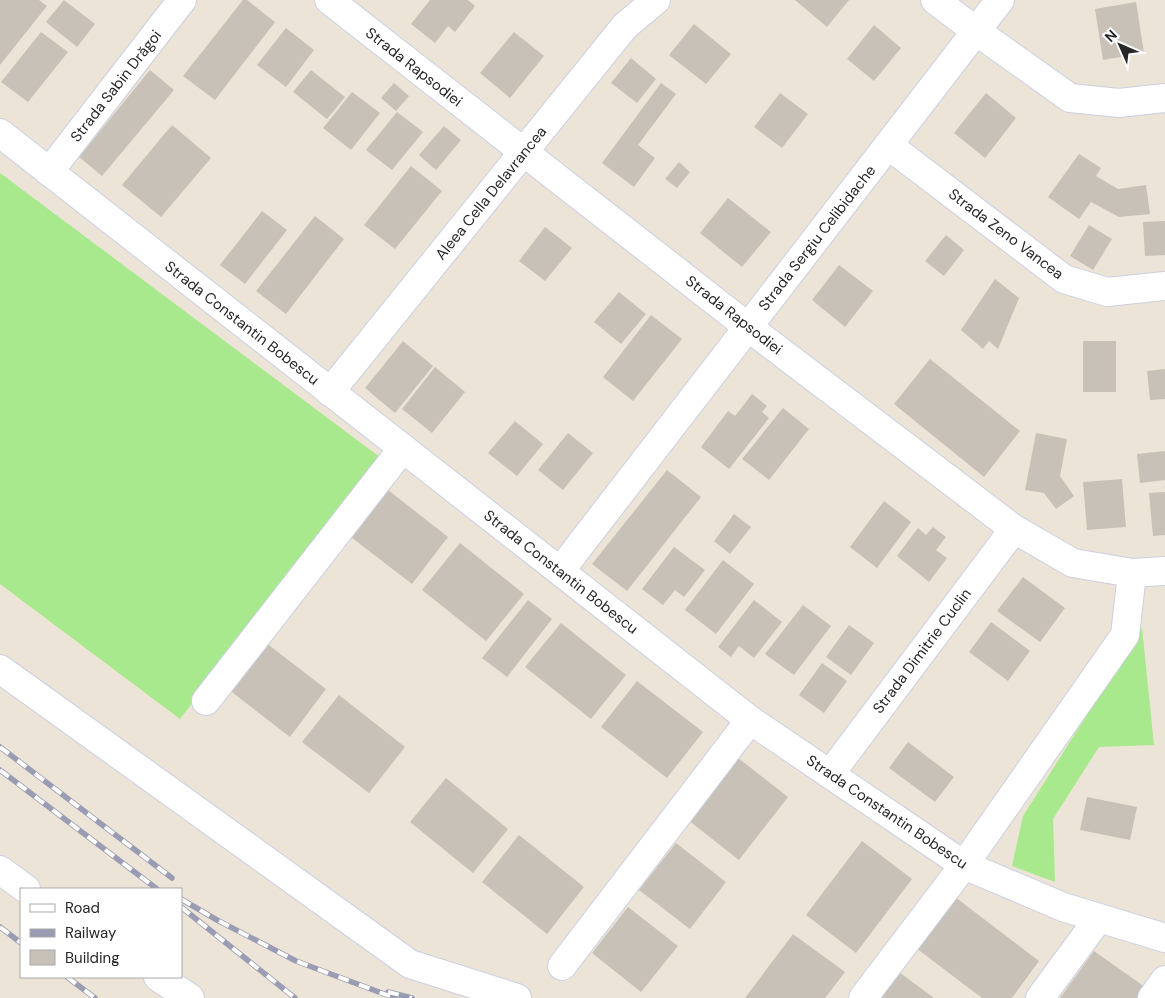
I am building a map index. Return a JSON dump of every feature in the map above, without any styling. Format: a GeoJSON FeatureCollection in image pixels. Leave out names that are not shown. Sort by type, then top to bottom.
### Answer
{"type":"FeatureCollection","features":[{"type":"Feature","properties":{"kind":"street","name":"Strada Sabin Drăgoi"},"geometry":{"type":"LineString","coordinates":[[49,172],[182,0]]}},
{"type":"Feature","properties":{"kind":"street","name":"Strada Rapsodiei"},"geometry":{"type":"LineString","coordinates":[[329,0],[748,327],[1014,529],[1073,563],[1132,573],[1165,571]]}},
{"type":"Feature","properties":{"kind":"street","name":"Aleea Cella Delavrancea"},"geometry":{"type":"LineString","coordinates":[[330,392],[625,26],[656,0]]}},
{"type":"Feature","properties":{"kind":"street"},"geometry":{"type":"LineString","coordinates":[[935,0],[976,32],[1070,98],[1119,103],[1165,98]]}},
{"type":"Feature","properties":{"kind":"street","name":"Strada Sergiu Celibidache"},"geometry":{"type":"LineString","coordinates":[[560,571],[1000,0]]}},
{"type":"Feature","properties":{"kind":"street","name":"Strada Constantin Bobescu"},"geometry":{"type":"LineString","coordinates":[[0,133],[750,720],[964,865],[1063,907],[1165,938]]}},
{"type":"Feature","properties":{"kind":"street","name":"Strada Zeno Vancea"},"geometry":{"type":"LineString","coordinates":[[888,145],[1064,279],[1108,292],[1165,286]]}},
{"type":"Feature","properties":{"kind":"street"},"geometry":{"type":"LineString","coordinates":[[206,701],[403,448]]}},
{"type":"Feature","properties":{"kind":"street","name":"Strada Dimitrie Cuclin"},"geometry":{"type":"LineString","coordinates":[[830,774],[1014,529]]}},
{"type":"Feature","properties":{"kind":"street"},"geometry":{"type":"LineString","coordinates":[[863,998],[964,865],[1125,635],[1132,573]]}},
{"type":"Feature","properties":{"kind":"street"},"geometry":{"type":"LineString","coordinates":[[0,669],[410,964],[517,998]]}},
{"type":"Feature","properties":{"kind":"street"},"geometry":{"type":"LineString","coordinates":[[562,966],[750,720]]}},
{"type":"Feature","properties":{"kind":"street"},"geometry":{"type":"LineString","coordinates":[[0,870],[25,888]]}},
{"type":"Feature","properties":{"kind":"street"},"geometry":{"type":"LineString","coordinates":[[1040,998],[1099,918]]}},
{"type":"Feature","properties":{"kind":"street"},"geometry":{"type":"LineString","coordinates":[[160,978],[190,998]]}},
{"type":"Feature","properties":{"kind":"street"},"geometry":{"type":"LineString","coordinates":[[1152,998],[1165,980]]}},
{"type":"Feature","properties":{"kind":"green space"},"geometry":{"type":"Polygon","coordinates":[[[0,173],[381,458],[180,719],[0,584],[0,173]]]}},
{"type":"Feature","properties":{"kind":"green space"},"geometry":{"type":"Polygon","coordinates":[[[1142,628],[1154,745],[1099,747],[1053,819],[1055,882],[1012,866],[1023,816],[1142,628]]]}},
{"type":"Feature","properties":{"kind":"building"},"geometry":{"type":"Polygon","coordinates":[[[0,0],[39,0],[47,6],[0,65],[0,0]]]}},
{"type":"Feature","properties":{"kind":"building"},"geometry":{"type":"Polygon","coordinates":[[[64,0],[95,24],[77,47],[46,22],[64,0]]]}},
{"type":"Feature","properties":{"kind":"building"},"geometry":{"type":"Polygon","coordinates":[[[243,0],[247,0],[275,22],[215,100],[183,76],[243,0]]]}},
{"type":"Feature","properties":{"kind":"building"},"geometry":{"type":"Polygon","coordinates":[[[430,0],[468,0],[475,6],[455,32],[448,26],[435,43],[411,24],[430,0]]]}},
{"type":"Feature","properties":{"kind":"building"},"geometry":{"type":"Polygon","coordinates":[[[795,0],[849,0],[827,27],[795,0]]]}},
{"type":"Feature","properties":{"kind":"building"},"geometry":{"type":"Polygon","coordinates":[[[1136,2],[1144,53],[1103,60],[1095,9],[1136,2]]]}},
{"type":"Feature","properties":{"kind":"building"},"geometry":{"type":"Polygon","coordinates":[[[694,24],[731,54],[706,84],[669,55],[694,24]]]}},
{"type":"Feature","properties":{"kind":"building"},"geometry":{"type":"Polygon","coordinates":[[[874,25],[901,48],[874,81],[847,59],[874,25]]]}},
{"type":"Feature","properties":{"kind":"building"},"geometry":{"type":"Polygon","coordinates":[[[286,28],[314,50],[286,87],[257,65],[286,28]]]}},
{"type":"Feature","properties":{"kind":"building"},"geometry":{"type":"Polygon","coordinates":[[[41,32],[68,52],[28,102],[1,82],[41,32]]]}},
{"type":"Feature","properties":{"kind":"building"},"geometry":{"type":"Polygon","coordinates":[[[514,32],[544,56],[510,98],[480,73],[514,32]]]}},
{"type":"Feature","properties":{"kind":"building"},"geometry":{"type":"Polygon","coordinates":[[[631,58],[656,79],[637,103],[611,83],[631,58]]]}},
{"type":"Feature","properties":{"kind":"building"},"geometry":{"type":"Polygon","coordinates":[[[150,70],[174,90],[102,176],[79,157],[150,70]]]}},
{"type":"Feature","properties":{"kind":"building"},"geometry":{"type":"Polygon","coordinates":[[[311,70],[345,97],[327,119],[293,92],[311,70]]]}},
{"type":"Feature","properties":{"kind":"building"},"geometry":{"type":"Polygon","coordinates":[[[394,83],[409,96],[396,111],[381,98],[394,83]]]}},
{"type":"Feature","properties":{"kind":"building"},"geometry":{"type":"Polygon","coordinates":[[[661,83],[676,94],[638,145],[655,158],[634,187],[602,163],[661,83]]]}},
{"type":"Feature","properties":{"kind":"building"},"geometry":{"type":"Polygon","coordinates":[[[352,92],[380,113],[351,150],[323,128],[352,92]]]}},
{"type":"Feature","properties":{"kind":"building"},"geometry":{"type":"Polygon","coordinates":[[[780,93],[808,114],[782,148],[754,127],[780,93]]]}},
{"type":"Feature","properties":{"kind":"building"},"geometry":{"type":"Polygon","coordinates":[[[986,93],[1016,118],[985,158],[954,133],[986,93]]]}},
{"type":"Feature","properties":{"kind":"building"},"geometry":{"type":"Polygon","coordinates":[[[397,112],[423,132],[392,170],[366,150],[397,112]]]}},
{"type":"Feature","properties":{"kind":"building"},"geometry":{"type":"Polygon","coordinates":[[[172,125],[211,158],[161,217],[122,185],[172,125]]]}},
{"type":"Feature","properties":{"kind":"building"},"geometry":{"type":"Polygon","coordinates":[[[444,126],[461,140],[436,170],[419,155],[444,126]]]}},
{"type":"Feature","properties":{"kind":"building"},"geometry":{"type":"Polygon","coordinates":[[[1079,154],[1101,168],[1096,176],[1118,189],[1146,185],[1150,214],[1119,217],[1091,202],[1079,219],[1048,197],[1079,154]]]}},
{"type":"Feature","properties":{"kind":"building"},"geometry":{"type":"Polygon","coordinates":[[[679,162],[690,172],[677,188],[665,179],[679,162]]]}},
{"type":"Feature","properties":{"kind":"building"},"geometry":{"type":"Polygon","coordinates":[[[411,166],[442,191],[395,249],[364,225],[411,166]]]}},
{"type":"Feature","properties":{"kind":"building"},"geometry":{"type":"Polygon","coordinates":[[[728,198],[771,232],[742,267],[700,233],[728,198]]]}},
{"type":"Feature","properties":{"kind":"building"},"geometry":{"type":"Polygon","coordinates":[[[262,211],[287,230],[245,284],[220,265],[262,211]]]}},
{"type":"Feature","properties":{"kind":"building"},"geometry":{"type":"Polygon","coordinates":[[[315,216],[344,239],[286,314],[256,291],[315,216]]]}},
{"type":"Feature","properties":{"kind":"building"},"geometry":{"type":"Polygon","coordinates":[[[1165,221],[1165,255],[1145,256],[1143,222],[1165,221]]]}},
{"type":"Feature","properties":{"kind":"building"},"geometry":{"type":"Polygon","coordinates":[[[1089,225],[1112,239],[1093,270],[1070,256],[1089,225]]]}},
{"type":"Feature","properties":{"kind":"building"},"geometry":{"type":"Polygon","coordinates":[[[545,227],[572,248],[545,281],[519,261],[545,227]]]}},
{"type":"Feature","properties":{"kind":"building"},"geometry":{"type":"Polygon","coordinates":[[[946,235],[964,250],[944,276],[925,261],[946,235]]]}},
{"type":"Feature","properties":{"kind":"building"},"geometry":{"type":"Polygon","coordinates":[[[839,265],[873,291],[845,327],[812,300],[839,265]]]}},
{"type":"Feature","properties":{"kind":"building"},"geometry":{"type":"Polygon","coordinates":[[[995,279],[1019,298],[998,349],[989,341],[983,349],[961,330],[995,279]]]}},
{"type":"Feature","properties":{"kind":"building"},"geometry":{"type":"Polygon","coordinates":[[[619,292],[646,314],[621,344],[594,322],[619,292]]]}},
{"type":"Feature","properties":{"kind":"building"},"geometry":{"type":"Polygon","coordinates":[[[651,315],[682,339],[633,401],[603,377],[651,315]]]}},
{"type":"Feature","properties":{"kind":"building"},"geometry":{"type":"Polygon","coordinates":[[[403,341],[433,366],[395,413],[365,388],[403,341]]]}},
{"type":"Feature","properties":{"kind":"building"},"geometry":{"type":"Polygon","coordinates":[[[1083,341],[1116,341],[1116,392],[1083,392],[1083,341]]]}},
{"type":"Feature","properties":{"kind":"building"},"geometry":{"type":"Polygon","coordinates":[[[930,359],[1020,431],[984,477],[894,404],[930,359]]]}},
{"type":"Feature","properties":{"kind":"building"},"geometry":{"type":"Polygon","coordinates":[[[435,367],[465,392],[432,433],[402,409],[435,367]]]}},
{"type":"Feature","properties":{"kind":"building"},"geometry":{"type":"Polygon","coordinates":[[[1165,369],[1165,399],[1150,400],[1147,371],[1165,369]]]}},
{"type":"Feature","properties":{"kind":"building"},"geometry":{"type":"Polygon","coordinates":[[[752,394],[767,406],[762,412],[769,418],[729,469],[701,447],[728,411],[735,416],[752,394]]]}},
{"type":"Feature","properties":{"kind":"building"},"geometry":{"type":"Polygon","coordinates":[[[783,408],[809,429],[769,480],[742,459],[783,408]]]}},
{"type":"Feature","properties":{"kind":"building"},"geometry":{"type":"Polygon","coordinates":[[[515,421],[543,444],[517,476],[488,453],[515,421]]]}},
{"type":"Feature","properties":{"kind":"building"},"geometry":{"type":"Polygon","coordinates":[[[568,433],[593,453],[563,490],[538,470],[568,433]]]}},
{"type":"Feature","properties":{"kind":"building"},"geometry":{"type":"Polygon","coordinates":[[[1036,433],[1067,439],[1060,476],[1074,496],[1056,509],[1044,493],[1025,490],[1036,433]]]}},
{"type":"Feature","properties":{"kind":"building"},"geometry":{"type":"Polygon","coordinates":[[[1165,451],[1165,480],[1140,483],[1137,454],[1165,451]]]}},
{"type":"Feature","properties":{"kind":"building"},"geometry":{"type":"Polygon","coordinates":[[[667,470],[701,497],[627,591],[592,564],[667,470]]]}},
{"type":"Feature","properties":{"kind":"building"},"geometry":{"type":"Polygon","coordinates":[[[1122,479],[1126,527],[1087,530],[1083,482],[1122,479]]]}},
{"type":"Feature","properties":{"kind":"building"},"geometry":{"type":"Polygon","coordinates":[[[383,486],[448,537],[412,584],[347,534],[383,486]]]}},
{"type":"Feature","properties":{"kind":"building"},"geometry":{"type":"Polygon","coordinates":[[[1165,492],[1165,535],[1153,536],[1149,493],[1165,492]]]}},
{"type":"Feature","properties":{"kind":"building"},"geometry":{"type":"Polygon","coordinates":[[[884,501],[911,522],[877,568],[850,547],[884,501]]]}},
{"type":"Feature","properties":{"kind":"building"},"geometry":{"type":"Polygon","coordinates":[[[734,514],[751,527],[730,554],[714,541],[734,514]]]}},
{"type":"Feature","properties":{"kind":"building"},"geometry":{"type":"Polygon","coordinates":[[[933,527],[946,537],[936,550],[947,558],[929,582],[897,556],[918,528],[926,535],[933,527]]]}},
{"type":"Feature","properties":{"kind":"building"},"geometry":{"type":"Polygon","coordinates":[[[460,543],[524,594],[486,641],[422,590],[460,543]]]}},
{"type":"Feature","properties":{"kind":"building"},"geometry":{"type":"Polygon","coordinates":[[[674,547],[705,570],[684,597],[675,590],[663,605],[642,589],[674,547]]]}},
{"type":"Feature","properties":{"kind":"building"},"geometry":{"type":"Polygon","coordinates":[[[723,560],[754,584],[716,634],[685,610],[723,560]]]}},
{"type":"Feature","properties":{"kind":"building"},"geometry":{"type":"Polygon","coordinates":[[[1023,577],[1065,608],[1040,642],[997,611],[1023,577]]]}},
{"type":"Feature","properties":{"kind":"building"},"geometry":{"type":"Polygon","coordinates":[[[528,600],[552,619],[507,677],[482,658],[528,600]]]}},
{"type":"Feature","properties":{"kind":"building"},"geometry":{"type":"Polygon","coordinates":[[[754,600],[782,622],[754,658],[739,646],[731,657],[718,647],[754,600]]]}},
{"type":"Feature","properties":{"kind":"building"},"geometry":{"type":"Polygon","coordinates":[[[803,605],[831,626],[794,675],[765,654],[803,605]]]}},
{"type":"Feature","properties":{"kind":"building"},"geometry":{"type":"Polygon","coordinates":[[[991,622],[1030,651],[1008,681],[969,652],[991,622]]]}},
{"type":"Feature","properties":{"kind":"building"},"geometry":{"type":"Polygon","coordinates":[[[561,623],[626,675],[591,719],[525,667],[561,623]]]}},
{"type":"Feature","properties":{"kind":"building"},"geometry":{"type":"Polygon","coordinates":[[[849,625],[874,643],[851,675],[826,657],[849,625]]]}},
{"type":"Feature","properties":{"kind":"building"},"geometry":{"type":"Polygon","coordinates":[[[261,639],[326,689],[290,737],[224,686],[261,639]]]}},
{"type":"Feature","properties":{"kind":"building"},"geometry":{"type":"Polygon","coordinates":[[[822,663],[847,681],[824,713],[799,695],[822,663]]]}},
{"type":"Feature","properties":{"kind":"building"},"geometry":{"type":"Polygon","coordinates":[[[637,681],[703,732],[667,778],[601,727],[637,681]]]}},
{"type":"Feature","properties":{"kind":"building"},"geometry":{"type":"Polygon","coordinates":[[[339,695],[405,747],[369,793],[302,742],[339,695]]]}},
{"type":"Feature","properties":{"kind":"building"},"geometry":{"type":"Polygon","coordinates":[[[908,742],[954,777],[935,802],[889,768],[908,742]]]}},
{"type":"Feature","properties":{"kind":"building"},"geometry":{"type":"Polygon","coordinates":[[[737,757],[788,797],[739,860],[688,820],[737,757]]]}},
{"type":"Feature","properties":{"kind":"building"},"geometry":{"type":"Polygon","coordinates":[[[446,778],[508,829],[473,873],[410,822],[446,778]]]}},
{"type":"Feature","properties":{"kind":"building"},"geometry":{"type":"Polygon","coordinates":[[[1087,797],[1137,807],[1130,840],[1080,830],[1087,797]]]}},
{"type":"Feature","properties":{"kind":"building"},"geometry":{"type":"Polygon","coordinates":[[[519,835],[584,887],[547,934],[482,882],[519,835]]]}},
{"type":"Feature","properties":{"kind":"building"},"geometry":{"type":"Polygon","coordinates":[[[862,841],[912,879],[856,953],[806,915],[862,841]]]}},
{"type":"Feature","properties":{"kind":"building"},"geometry":{"type":"Polygon","coordinates":[[[676,843],[726,882],[690,929],[639,890],[676,843]]]}},
{"type":"Feature","properties":{"kind":"building"},"geometry":{"type":"Polygon","coordinates":[[[955,897],[1039,961],[1012,998],[982,998],[916,948],[955,897]]]}},
{"type":"Feature","properties":{"kind":"building"},"geometry":{"type":"Polygon","coordinates":[[[628,907],[678,946],[641,992],[592,953],[628,907]]]}},
{"type":"Feature","properties":{"kind":"building"},"geometry":{"type":"Polygon","coordinates":[[[793,934],[845,972],[825,998],[745,998],[793,934]]]}},
{"type":"Feature","properties":{"kind":"building"},"geometry":{"type":"Polygon","coordinates":[[[1094,951],[1145,987],[1137,998],[1060,998],[1094,951]]]}},
{"type":"Feature","properties":{"kind":"building"},"geometry":{"type":"Polygon","coordinates":[[[899,972],[934,998],[879,998],[899,972]]]}},
{"type":"Feature","properties":{"kind":"railway"},"geometry":{"type":"LineString","coordinates":[[0,747],[172,878]]}},
{"type":"Feature","properties":{"kind":"railway"},"geometry":{"type":"LineString","coordinates":[[0,770],[156,888]]}},
{"type":"Feature","properties":{"kind":"railway"},"geometry":{"type":"LineString","coordinates":[[182,900],[296,961],[395,998]]}},
{"type":"Feature","properties":{"kind":"railway"},"geometry":{"type":"LineString","coordinates":[[182,908],[295,998]]}},
{"type":"Feature","properties":{"kind":"railway"},"geometry":{"type":"LineString","coordinates":[[0,927],[20,942]]}},
{"type":"Feature","properties":{"kind":"railway"},"geometry":{"type":"LineString","coordinates":[[68,978],[95,998]]}},
{"type":"Feature","properties":{"kind":"railway"},"geometry":{"type":"LineString","coordinates":[[388,992],[412,998]]}}]}
